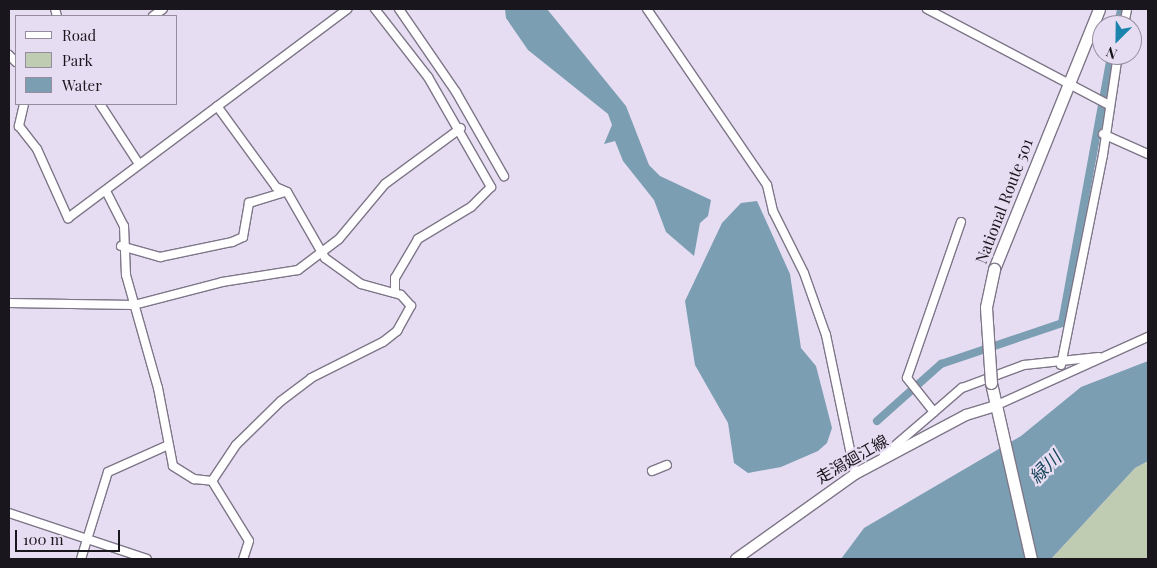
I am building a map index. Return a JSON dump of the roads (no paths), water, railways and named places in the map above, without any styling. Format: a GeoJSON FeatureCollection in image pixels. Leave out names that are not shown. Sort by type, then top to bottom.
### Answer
{"type":"FeatureCollection","features":[{"type":"Feature","properties":{"kind":"highway","name":"National Route 501"},"geometry":{"type":"LineString","coordinates":[[1031,559],[991,383],[986,314],[994,270],[1099,9]]}},
{"type":"Feature","properties":{"kind":"main road","name":"走潟廻江線"},"geometry":{"type":"LineString","coordinates":[[736,559],[855,474],[966,415],[996,408]]}},
{"type":"Feature","properties":{"kind":"street"},"geometry":{"type":"LineString","coordinates":[[24,105],[19,126],[37,149],[68,218],[348,9]]}},
{"type":"Feature","properties":{"kind":"street"},"geometry":{"type":"LineString","coordinates":[[376,9],[461,128],[491,187],[471,207],[418,239],[394,278],[395,293]]}},
{"type":"Feature","properties":{"kind":"street"},"geometry":{"type":"LineString","coordinates":[[399,9],[456,92],[504,176]]}},
{"type":"Feature","properties":{"kind":"street"},"geometry":{"type":"LineString","coordinates":[[647,9],[768,186],[773,211],[804,273],[826,335],[855,474]]}},
{"type":"Feature","properties":{"kind":"street"},"geometry":{"type":"LineString","coordinates":[[927,9],[1104,102]]}},
{"type":"Feature","properties":{"kind":"street"},"geometry":{"type":"LineString","coordinates":[[1061,365],[1103,155],[1104,102],[1115,65]]}},
{"type":"Feature","properties":{"kind":"street"},"geometry":{"type":"LineString","coordinates":[[101,105],[139,164]]}},
{"type":"Feature","properties":{"kind":"street"},"geometry":{"type":"LineString","coordinates":[[212,481],[236,445],[281,401],[310,378],[397,331],[411,306],[409,300],[395,293],[361,284],[319,252],[287,192],[276,187],[217,106]]}},
{"type":"Feature","properties":{"kind":"street"},"geometry":{"type":"LineString","coordinates":[[9,303],[134,305],[222,282],[298,270],[319,252],[339,239],[385,184],[461,128]]}},
{"type":"Feature","properties":{"kind":"street"},"geometry":{"type":"LineString","coordinates":[[1103,134],[1148,154]]}},
{"type":"Feature","properties":{"kind":"street"},"geometry":{"type":"LineString","coordinates":[[106,191],[124,226],[121,246],[134,305],[158,388],[166,446],[178,471],[212,481],[249,541],[243,559]]}},
{"type":"Feature","properties":{"kind":"street"},"geometry":{"type":"LineString","coordinates":[[121,246],[160,257],[232,242],[243,237],[249,203],[287,192]]}},
{"type":"Feature","properties":{"kind":"street"},"geometry":{"type":"LineString","coordinates":[[934,412],[907,378],[961,222]]}},
{"type":"Feature","properties":{"kind":"street"},"geometry":{"type":"LineString","coordinates":[[996,408],[1099,357],[1148,337]]}},
{"type":"Feature","properties":{"kind":"street"},"geometry":{"type":"LineString","coordinates":[[875,463],[962,388],[1024,365],[1061,365],[1099,357]]}},
{"type":"Feature","properties":{"kind":"street"},"geometry":{"type":"LineString","coordinates":[[81,559],[108,472],[166,446]]}},
{"type":"Feature","properties":{"kind":"street"},"geometry":{"type":"LineString","coordinates":[[652,471],[667,465]]}},
{"type":"Feature","properties":{"kind":"street"},"geometry":{"type":"LineString","coordinates":[[9,513],[148,559]]}},
{"type":"Feature","properties":{"kind":"water"},"geometry":{"type":"Polygon","coordinates":[[[505,9],[547,9],[626,106],[649,165],[660,176],[711,200],[708,216],[700,223],[694,256],[666,232],[654,200],[623,161],[615,141],[604,144],[612,125],[608,114],[528,50],[506,18],[505,9]]]}},
{"type":"Feature","properties":{"kind":"water"},"geometry":{"type":"Polygon","coordinates":[[[757,201],[790,274],[801,348],[816,366],[832,428],[827,443],[818,451],[781,467],[748,473],[734,463],[728,423],[695,365],[685,301],[722,223],[741,203],[757,201]]]}},
{"type":"Feature","properties":{"kind":"water","name":"緑川"},"geometry":{"type":"Polygon","coordinates":[[[1148,361],[1148,461],[1135,468],[1051,559],[841,559],[864,528],[1021,436],[1081,387],[1148,361]]]}},
{"type":"Feature","properties":{"kind":"waterway"},"geometry":{"type":"LineString","coordinates":[[1120,15],[1121,9]]}},
{"type":"Feature","properties":{"kind":"waterway"},"geometry":{"type":"LineString","coordinates":[[877,421],[941,364],[1062,323],[1109,65]]}}]}
